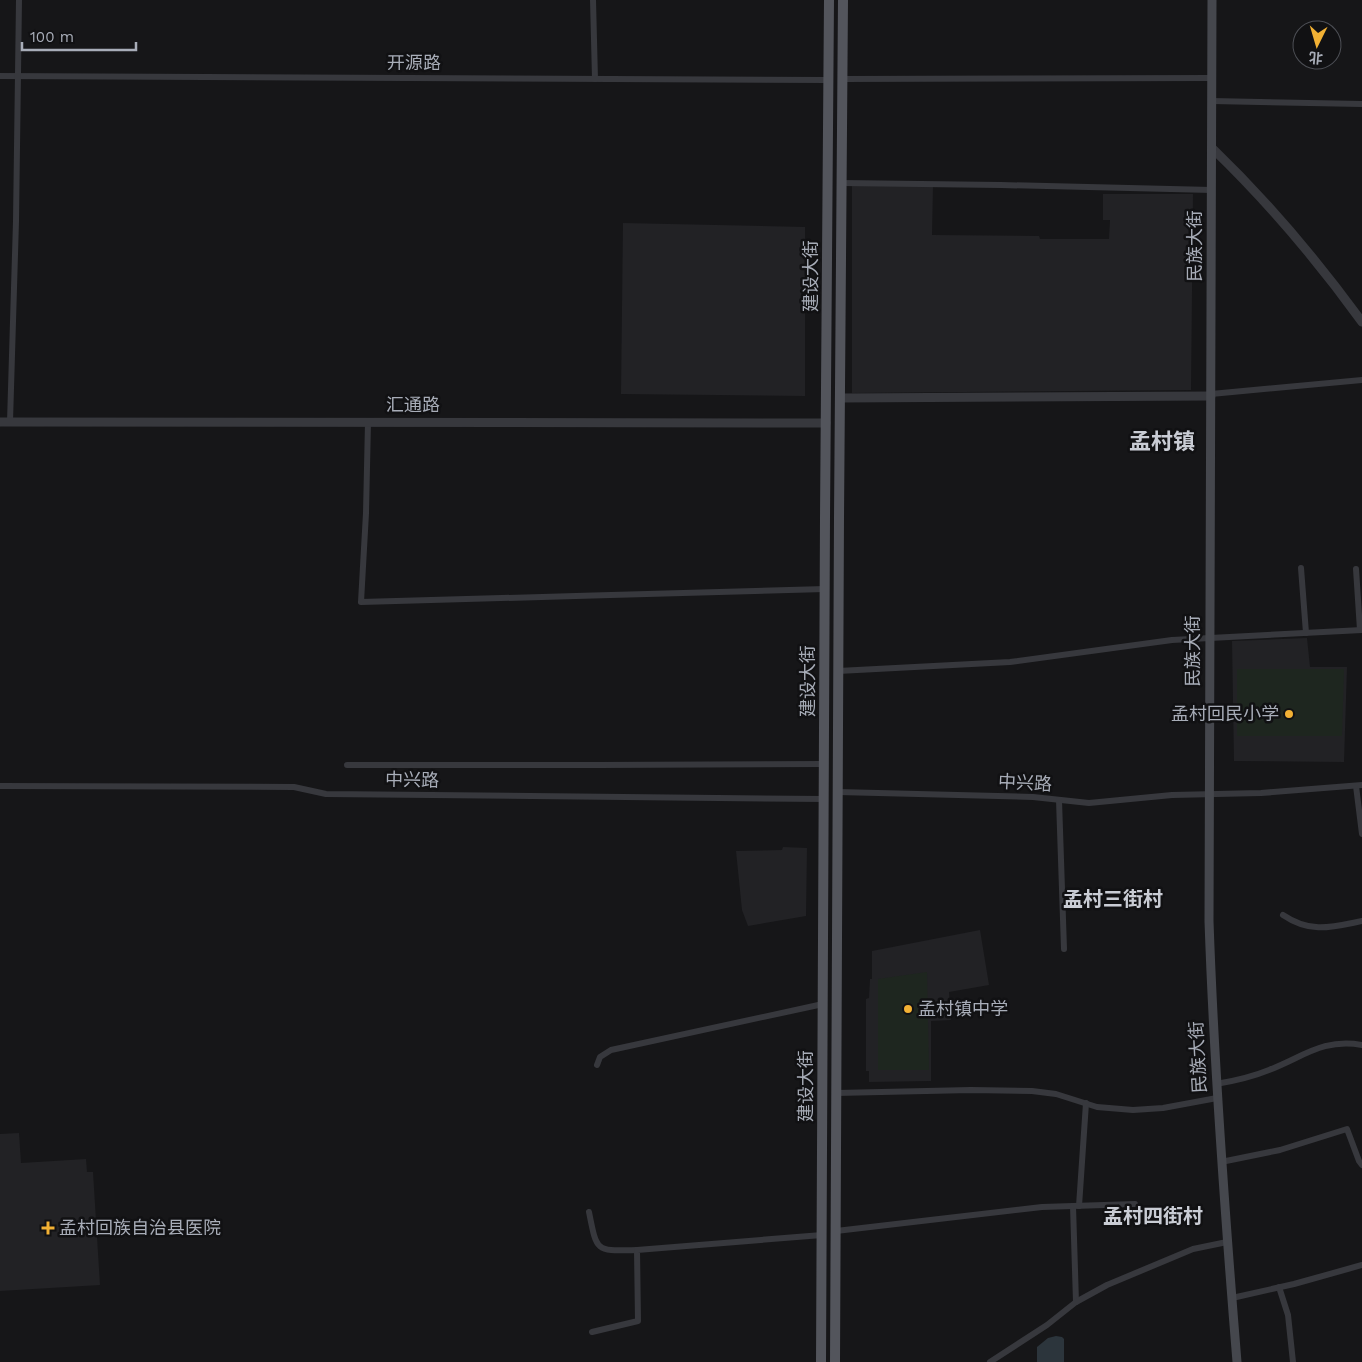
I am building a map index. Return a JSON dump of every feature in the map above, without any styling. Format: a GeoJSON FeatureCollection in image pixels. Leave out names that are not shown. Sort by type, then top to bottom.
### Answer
{"type":"FeatureCollection","features":[{"type":"Feature","properties":{"kind":"main road","name":"建设大街"},"geometry":{"type":"LineString","coordinates":[[822,1362],[829,0]]}},
{"type":"Feature","properties":{"kind":"main road","name":"建设大街"},"geometry":{"type":"LineString","coordinates":[[835,1362],[843,0]]}},
{"type":"Feature","properties":{"kind":"main road","name":"民族大街"},"geometry":{"type":"LineString","coordinates":[[1212,0],[1209,921],[1216,1084],[1237,1362]]}},
{"type":"Feature","properties":{"kind":"street"},"geometry":{"type":"LineString","coordinates":[[5,422],[18,76],[19,0]]}},
{"type":"Feature","properties":{"kind":"street"},"geometry":{"type":"LineString","coordinates":[[593,0],[595,79]]}},
{"type":"Feature","properties":{"kind":"street","name":"开源路"},"geometry":{"type":"LineString","coordinates":[[0,76],[828,80]]}},
{"type":"Feature","properties":{"kind":"street"},"geometry":{"type":"LineString","coordinates":[[842,79],[1212,78]]}},
{"type":"Feature","properties":{"kind":"street"},"geometry":{"type":"LineString","coordinates":[[1212,101],[1362,104]]}},
{"type":"Feature","properties":{"kind":"street"},"geometry":{"type":"LineString","coordinates":[[1212,148],[1240,176],[1319,264],[1362,322]]}},
{"type":"Feature","properties":{"kind":"street"},"geometry":{"type":"LineString","coordinates":[[842,183],[1212,190]]}},
{"type":"Feature","properties":{"kind":"street"},"geometry":{"type":"LineString","coordinates":[[840,398],[1211,395],[1362,380]]}},
{"type":"Feature","properties":{"kind":"street","name":"汇通路"},"geometry":{"type":"LineString","coordinates":[[5,422],[826,422]]}},
{"type":"Feature","properties":{"kind":"street"},"geometry":{"type":"LineString","coordinates":[[368,422],[366,513],[361,602],[470,600],[692,591],[825,589]]}},
{"type":"Feature","properties":{"kind":"street"},"geometry":{"type":"LineString","coordinates":[[1300,568],[1306,633]]}},
{"type":"Feature","properties":{"kind":"street"},"geometry":{"type":"LineString","coordinates":[[838,671],[1010,662],[1172,640],[1362,631],[1356,569]]}},
{"type":"Feature","properties":{"kind":"street"},"geometry":{"type":"LineString","coordinates":[[347,765],[598,766],[824,764]]}},
{"type":"Feature","properties":{"kind":"street","name":"中兴路"},"geometry":{"type":"LineString","coordinates":[[0,786],[294,787],[326,794],[824,799]]}},
{"type":"Feature","properties":{"kind":"street"},"geometry":{"type":"LineString","coordinates":[[1359,786],[1362,834]]}},
{"type":"Feature","properties":{"kind":"street","name":"中兴路"},"geometry":{"type":"LineString","coordinates":[[838,792],[1034,797],[1104,803],[1172,795],[1261,793],[1359,786]]}},
{"type":"Feature","properties":{"kind":"street"},"geometry":{"type":"LineString","coordinates":[[1060,800],[1064,948]]}},
{"type":"Feature","properties":{"kind":"street"},"geometry":{"type":"LineString","coordinates":[[1283,914],[1290,919],[1318,928],[1362,921]]}},
{"type":"Feature","properties":{"kind":"street"},"geometry":{"type":"LineString","coordinates":[[597,1065],[600,1057],[611,1050],[823,1004]]}},
{"type":"Feature","properties":{"kind":"street"},"geometry":{"type":"LineString","coordinates":[[1216,1084],[1231,1082],[1268,1070],[1318,1047],[1343,1044],[1362,1046]]}},
{"type":"Feature","properties":{"kind":"street"},"geometry":{"type":"LineString","coordinates":[[836,1092],[1032,1091],[1056,1094],[1097,1107],[1114,1109],[1163,1108],[1217,1098]]}},
{"type":"Feature","properties":{"kind":"street"},"geometry":{"type":"LineString","coordinates":[[1076,1302],[1076,1206],[1086,1103]]}},
{"type":"Feature","properties":{"kind":"street"},"geometry":{"type":"LineString","coordinates":[[1221,1162],[1280,1150],[1347,1129],[1362,1165]]}},
{"type":"Feature","properties":{"kind":"street"},"geometry":{"type":"LineString","coordinates":[[836,1231],[1042,1207],[1135,1204]]}},
{"type":"Feature","properties":{"kind":"street"},"geometry":{"type":"LineString","coordinates":[[589,1212],[595,1242],[607,1251],[822,1234]]}},
{"type":"Feature","properties":{"kind":"street"},"geometry":{"type":"LineString","coordinates":[[990,1362],[1047,1325],[1076,1302],[1108,1285],[1192,1249],[1227,1242]]}},
{"type":"Feature","properties":{"kind":"street"},"geometry":{"type":"LineString","coordinates":[[592,1332],[638,1321],[637,1250]]}},
{"type":"Feature","properties":{"kind":"street"},"geometry":{"type":"LineString","coordinates":[[1232,1298],[1362,1265]]}},
{"type":"Feature","properties":{"kind":"street"},"geometry":{"type":"LineString","coordinates":[[1279,1287],[1288,1316],[1293,1362]]}},
{"type":"Feature","properties":{"kind":"shaded area"},"geometry":{"type":"Polygon","coordinates":[[[852,186],[933,186],[932,235],[1039,236],[1040,239],[1109,239],[1110,220],[1103,220],[1103,194],[1193,194],[1191,390],[852,393],[852,186]]]}},
{"type":"Feature","properties":{"kind":"shaded area"},"geometry":{"type":"Polygon","coordinates":[[[623,223],[805,227],[805,396],[621,394],[623,223]]]}},
{"type":"Feature","properties":{"kind":"shaded area","name":"孟村回民小学"},"geometry":{"type":"Polygon","coordinates":[[[1307,638],[1310,667],[1347,667],[1344,762],[1234,761],[1232,641],[1307,638]]]}},
{"type":"Feature","properties":{"kind":"shaded area"},"geometry":{"type":"Polygon","coordinates":[[[1237,669],[1344,669],[1342,736],[1237,736],[1237,669]]]}},
{"type":"Feature","properties":{"kind":"shaded area"},"geometry":{"type":"Polygon","coordinates":[[[783,847],[807,848],[806,916],[748,926],[742,910],[736,851],[782,850],[783,847]]]}},
{"type":"Feature","properties":{"kind":"shaded area","name":"孟村镇中学"},"geometry":{"type":"Polygon","coordinates":[[[980,930],[989,985],[949,992],[951,1020],[931,1021],[931,1081],[869,1082],[869,1071],[866,1071],[866,999],[869,998],[870,979],[872,979],[872,951],[980,930]]]}},
{"type":"Feature","properties":{"kind":"shaded area"},"geometry":{"type":"Polygon","coordinates":[[[927,972],[929,1070],[878,1070],[878,979],[927,972]]]}},
{"type":"Feature","properties":{"kind":"shaded area","name":"孟村回族自治县医院"},"geometry":{"type":"Polygon","coordinates":[[[19,1133],[21,1163],[86,1159],[87,1172],[93,1172],[100,1285],[0,1291],[0,1134],[19,1133]]]}},
{"type":"Feature","properties":{"kind":"shaded area"},"geometry":{"type":"Polygon","coordinates":[[[1056,1336],[1064,1339],[1064,1362],[1037,1362],[1037,1347],[1048,1338],[1056,1336]]]}},
{"type":"Feature","properties":{"kind":"place","name":"孟村回民小学"},"geometry":{"type":"Point","coordinates":[1289,714]}},
{"type":"Feature","properties":{"kind":"place","name":"孟村镇中学"},"geometry":{"type":"Point","coordinates":[908,1009]}},
{"type":"Feature","properties":{"kind":"place","name":"孟村回族自治县医院"},"geometry":{"type":"Point","coordinates":[48,1228]}},
{"type":"Feature","properties":{"kind":"district","name":"孟村镇"},"geometry":{"type":"Point","coordinates":[1162,441]}},
{"type":"Feature","properties":{"kind":"district","name":"孟村三街村"},"geometry":{"type":"Point","coordinates":[1113,899]}},
{"type":"Feature","properties":{"kind":"district","name":"孟村四街村"},"geometry":{"type":"Point","coordinates":[1153,1216]}}]}
